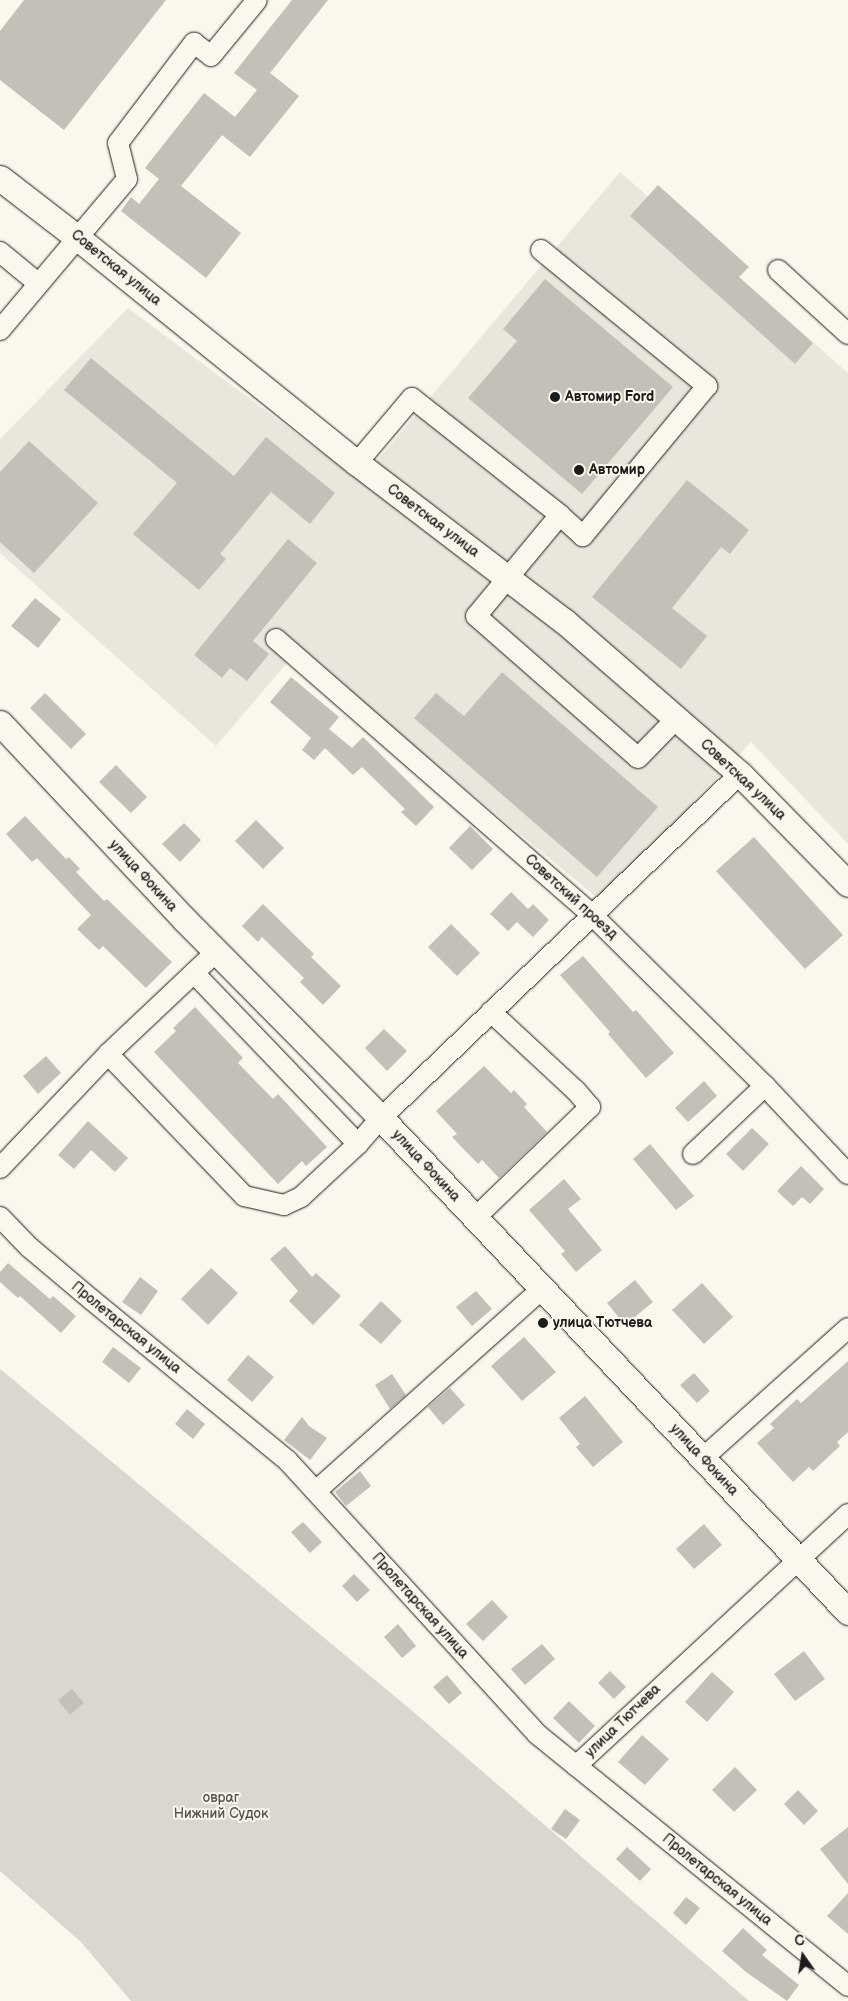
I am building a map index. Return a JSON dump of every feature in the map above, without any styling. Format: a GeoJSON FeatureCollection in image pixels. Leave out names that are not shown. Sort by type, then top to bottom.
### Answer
{"type":"FeatureCollection","features":[{"type":"Feature","properties":{"kind":"main road","name":"Советская улица"},"geometry":{"type":"LineString","coordinates":[[0,178],[78,238],[357,463],[564,622],[740,774],[848,884]]}},
{"type":"Feature","properties":{"kind":"main road","name":"улица Фокина"},"geometry":{"type":"LineString","coordinates":[[0,723],[184,919],[218,951],[381,1118],[848,1612]]}},
{"type":"Feature","properties":{"kind":"street"},"geometry":{"type":"LineString","coordinates":[[0,330],[127,179],[118,143],[194,43],[211,56],[257,0]]}},
{"type":"Feature","properties":{"kind":"street"},"geometry":{"type":"LineString","coordinates":[[357,463],[412,398],[583,536],[707,386],[540,250]]}},
{"type":"Feature","properties":{"kind":"street"},"geometry":{"type":"LineString","coordinates":[[0,252],[39,284]]}},
{"type":"Feature","properties":{"kind":"street"},"geometry":{"type":"LineString","coordinates":[[778,270],[848,334]]}},
{"type":"Feature","properties":{"kind":"street"},"geometry":{"type":"LineString","coordinates":[[560,516],[476,616],[638,758],[676,719]]}},
{"type":"Feature","properties":{"kind":"street","name":"Советский проезд"},"geometry":{"type":"LineString","coordinates":[[276,639],[592,915],[765,1086],[848,1174]]}},
{"type":"Feature","properties":{"kind":"street"},"geometry":{"type":"LineString","coordinates":[[108,1054],[244,1196],[284,1206],[301,1197],[358,1144],[381,1118],[740,774]]}},
{"type":"Feature","properties":{"kind":"street"},"geometry":{"type":"LineString","coordinates":[[0,1168],[108,1054],[218,951]]}},
{"type":"Feature","properties":{"kind":"street"},"geometry":{"type":"LineString","coordinates":[[194,973],[358,1144]]}},
{"type":"Feature","properties":{"kind":"street"},"geometry":{"type":"LineString","coordinates":[[475,1218],[590,1107],[576,1090],[491,1012]]}},
{"type":"Feature","properties":{"kind":"street"},"geometry":{"type":"LineString","coordinates":[[693,1154],[765,1086]]}},
{"type":"Feature","properties":{"kind":"street","name":"Пролетарская улица"},"geometry":{"type":"LineString","coordinates":[[0,1217],[29,1247],[287,1460],[537,1734],[848,1986]]}},
{"type":"Feature","properties":{"kind":"street"},"geometry":{"type":"LineString","coordinates":[[316,1491],[542,1289]]}},
{"type":"Feature","properties":{"kind":"street"},"geometry":{"type":"LineString","coordinates":[[702,1459],[848,1328]]}},
{"type":"Feature","properties":{"kind":"street","name":"улица Тютчева"},"geometry":{"type":"LineString","coordinates":[[576,1766],[848,1514]]}},
{"type":"Feature","properties":{"kind":"shaded area"},"geometry":{"type":"Polygon","coordinates":[[[620,172],[848,373],[848,844],[751,742],[601,901],[298,650],[216,746],[0,553],[0,439],[128,308],[360,481],[620,172]]]}},
{"type":"Feature","properties":{"kind":"green space","name":"овраг Нижний Судок"},"geometry":{"type":"Polygon","coordinates":[[[0,1369],[410,1709],[749,2001],[131,2001],[81,1942],[0,1871],[0,1369]]]}},
{"type":"Feature","properties":{"kind":"building"},"geometry":{"type":"Polygon","coordinates":[[[24,0],[166,0],[64,130],[0,80],[0,31],[24,0]]]}},
{"type":"Feature","properties":{"kind":"building"},"geometry":{"type":"Polygon","coordinates":[[[292,0],[328,0],[270,73],[299,96],[250,157],[222,135],[181,186],[241,233],[206,278],[121,211],[131,197],[139,204],[159,179],[145,168],[204,93],[235,117],[257,90],[234,73],[292,0]]]}},
{"type":"Feature","properties":{"kind":"building"},"geometry":{"type":"Polygon","coordinates":[[[658,185],[749,267],[739,277],[813,343],[795,364],[630,216],[658,185]]]}},
{"type":"Feature","properties":{"kind":"building"},"geometry":{"type":"Polygon","coordinates":[[[545,279],[673,387],[582,494],[468,398],[517,341],[503,329],[545,279]]]}},
{"type":"Feature","properties":{"kind":"building"},"geometry":{"type":"Polygon","coordinates":[[[91,358],[234,476],[266,437],[335,493],[310,524],[271,492],[220,554],[226,559],[199,590],[133,534],[177,483],[64,390],[91,358]]]}},
{"type":"Feature","properties":{"kind":"building"},"geometry":{"type":"Polygon","coordinates":[[[29,441],[98,503],[34,573],[0,542],[0,472],[29,441]]]}},
{"type":"Feature","properties":{"kind":"building"},"geometry":{"type":"Polygon","coordinates":[[[687,480],[749,530],[730,554],[721,547],[672,608],[707,636],[681,669],[592,597],[687,480]]]}},
{"type":"Feature","properties":{"kind":"building"},"geometry":{"type":"Polygon","coordinates":[[[288,539],[317,563],[253,641],[269,654],[247,681],[230,668],[222,678],[194,655],[288,539]]]}},
{"type":"Feature","properties":{"kind":"building"},"geometry":{"type":"Polygon","coordinates":[[[35,598],[61,619],[38,648],[11,626],[35,598]]]}},
{"type":"Feature","properties":{"kind":"building"},"geometry":{"type":"Polygon","coordinates":[[[502,672],[658,807],[597,877],[414,718],[436,693],[464,716],[502,672]]]}},
{"type":"Feature","properties":{"kind":"building"},"geometry":{"type":"Polygon","coordinates":[[[291,677],[339,717],[329,729],[352,748],[363,737],[434,807],[416,826],[401,812],[405,809],[362,767],[353,775],[325,748],[314,760],[302,750],[311,738],[270,702],[291,677]]]}},
{"type":"Feature","properties":{"kind":"building"},"geometry":{"type":"Polygon","coordinates":[[[45,693],[86,734],[71,749],[30,708],[45,693]]]}},
{"type":"Feature","properties":{"kind":"building"},"geometry":{"type":"Polygon","coordinates":[[[116,765],[147,797],[131,813],[99,782],[116,765]]]}},
{"type":"Feature","properties":{"kind":"building"},"geometry":{"type":"Polygon","coordinates":[[[25,816],[66,859],[69,857],[80,869],[76,872],[104,901],[107,899],[172,962],[146,988],[103,946],[99,950],[77,929],[91,915],[37,858],[32,862],[6,834],[25,816]]]}},
{"type":"Feature","properties":{"kind":"building"},"geometry":{"type":"Polygon","coordinates":[[[256,820],[284,848],[263,869],[235,841],[256,820]]]}},
{"type":"Feature","properties":{"kind":"building"},"geometry":{"type":"Polygon","coordinates":[[[184,823],[201,840],[180,862],[162,844],[184,823]]]}},
{"type":"Feature","properties":{"kind":"building"},"geometry":{"type":"Polygon","coordinates":[[[470,826],[493,849],[472,870],[449,848],[470,826]]]}},
{"type":"Feature","properties":{"kind":"building"},"geometry":{"type":"Polygon","coordinates":[[[754,837],[843,935],[805,969],[716,871],[754,837]]]}},
{"type":"Feature","properties":{"kind":"building"},"geometry":{"type":"Polygon","coordinates":[[[511,892],[528,909],[533,904],[549,920],[533,937],[517,922],[508,931],[490,914],[511,892]]]}},
{"type":"Feature","properties":{"kind":"building"},"geometry":{"type":"Polygon","coordinates":[[[263,904],[314,954],[311,957],[341,986],[323,1005],[300,982],[304,978],[262,937],[258,942],[242,926],[263,904]]]}},
{"type":"Feature","properties":{"kind":"building"},"geometry":{"type":"Polygon","coordinates":[[[451,924],[480,953],[457,976],[428,947],[451,924]]]}},
{"type":"Feature","properties":{"kind":"building"},"geometry":{"type":"Polygon","coordinates":[[[583,956],[633,1012],[636,1010],[674,1053],[646,1078],[608,1034],[610,1032],[560,975],[583,956]]]}},
{"type":"Feature","properties":{"kind":"building"},"geometry":{"type":"Polygon","coordinates":[[[195,1007],[243,1058],[238,1063],[273,1099],[278,1094],[327,1147],[306,1166],[302,1161],[278,1184],[154,1052],[176,1031],[173,1028],[195,1007]]]}},
{"type":"Feature","properties":{"kind":"building"},"geometry":{"type":"Polygon","coordinates":[[[384,1029],[407,1051],[387,1071],[365,1048],[384,1029]]]}},
{"type":"Feature","properties":{"kind":"building"},"geometry":{"type":"Polygon","coordinates":[[[46,1056],[61,1073],[38,1094],[23,1076],[46,1056]]]}},
{"type":"Feature","properties":{"kind":"building"},"geometry":{"type":"Polygon","coordinates":[[[484,1066],[511,1093],[514,1090],[527,1104],[524,1107],[547,1132],[499,1178],[482,1160],[478,1164],[452,1137],[457,1134],[436,1111],[484,1066]]]}},
{"type":"Feature","properties":{"kind":"building"},"geometry":{"type":"Polygon","coordinates":[[[704,1081],[717,1096],[688,1122],[675,1108],[704,1081]]]}},
{"type":"Feature","properties":{"kind":"building"},"geometry":{"type":"Polygon","coordinates":[[[88,1121],[128,1158],[115,1172],[91,1150],[74,1169],[58,1155],[88,1121]]]}},
{"type":"Feature","properties":{"kind":"building"},"geometry":{"type":"Polygon","coordinates":[[[752,1128],[769,1144],[743,1171],[726,1154],[752,1128]]]}},
{"type":"Feature","properties":{"kind":"building"},"geometry":{"type":"Polygon","coordinates":[[[650,1144],[694,1196],[676,1210],[633,1159],[650,1144]]]}},
{"type":"Feature","properties":{"kind":"building"},"geometry":{"type":"Polygon","coordinates":[[[801,1166],[824,1189],[810,1204],[802,1197],[793,1206],[777,1191],[801,1166]]]}},
{"type":"Feature","properties":{"kind":"building"},"geometry":{"type":"Polygon","coordinates":[[[564,1179],[581,1199],[568,1209],[602,1250],[576,1272],[561,1254],[565,1251],[529,1210],[564,1179]]]}},
{"type":"Feature","properties":{"kind":"building"},"geometry":{"type":"Polygon","coordinates":[[[285,1246],[312,1277],[316,1273],[341,1296],[313,1325],[289,1301],[298,1291],[270,1259],[285,1246]]]}},
{"type":"Feature","properties":{"kind":"building"},"geometry":{"type":"Polygon","coordinates":[[[8,1263],[50,1299],[53,1296],[76,1316],[61,1333],[20,1296],[18,1298],[0,1282],[0,1272],[8,1263]]]}},
{"type":"Feature","properties":{"kind":"building"},"geometry":{"type":"Polygon","coordinates":[[[211,1268],[238,1293],[208,1325],[181,1299],[211,1268]]]}},
{"type":"Feature","properties":{"kind":"building"},"geometry":{"type":"Polygon","coordinates":[[[140,1277],[158,1291],[141,1315],[122,1302],[140,1277]]]}},
{"type":"Feature","properties":{"kind":"building"},"geometry":{"type":"Polygon","coordinates":[[[635,1280],[653,1302],[625,1325],[607,1303],[635,1280]]]}},
{"type":"Feature","properties":{"kind":"building"},"geometry":{"type":"Polygon","coordinates":[[[702,1283],[733,1317],[704,1344],[672,1310],[702,1283]]]}},
{"type":"Feature","properties":{"kind":"building"},"geometry":{"type":"Polygon","coordinates":[[[476,1291],[492,1309],[472,1326],[456,1307],[476,1291]]]}},
{"type":"Feature","properties":{"kind":"building"},"geometry":{"type":"Polygon","coordinates":[[[381,1301],[402,1321],[381,1344],[359,1325],[381,1301]]]}},
{"type":"Feature","properties":{"kind":"building"},"geometry":{"type":"Polygon","coordinates":[[[524,1337],[556,1372],[522,1401],[491,1366],[524,1337]]]}},
{"type":"Feature","properties":{"kind":"building"},"geometry":{"type":"Polygon","coordinates":[[[113,1347],[141,1368],[129,1383],[102,1362],[113,1347]]]}},
{"type":"Feature","properties":{"kind":"building"},"geometry":{"type":"Polygon","coordinates":[[[248,1355],[274,1377],[252,1402],[227,1380],[248,1355]]]}},
{"type":"Feature","properties":{"kind":"building"},"geometry":{"type":"Polygon","coordinates":[[[848,1361],[848,1432],[837,1442],[840,1446],[813,1471],[809,1467],[793,1482],[757,1443],[774,1428],[770,1424],[797,1399],[801,1403],[848,1361]]]}},
{"type":"Feature","properties":{"kind":"building"},"geometry":{"type":"Polygon","coordinates":[[[694,1373],[710,1391],[697,1403],[680,1385],[694,1373]]]}},
{"type":"Feature","properties":{"kind":"building"},"geometry":{"type":"Polygon","coordinates":[[[392,1374],[406,1395],[390,1409],[375,1385],[392,1374]]]}},
{"type":"Feature","properties":{"kind":"building"},"geometry":{"type":"Polygon","coordinates":[[[450,1388],[465,1405],[443,1425],[428,1407],[450,1388]]]}},
{"type":"Feature","properties":{"kind":"building"},"geometry":{"type":"Polygon","coordinates":[[[585,1396],[623,1442],[593,1467],[576,1447],[580,1444],[559,1418],[585,1396]]]}},
{"type":"Feature","properties":{"kind":"building"},"geometry":{"type":"Polygon","coordinates":[[[187,1409],[205,1424],[193,1439],[175,1424],[187,1409]]]}},
{"type":"Feature","properties":{"kind":"building"},"geometry":{"type":"Polygon","coordinates":[[[302,1417],[309,1426],[327,1438],[310,1460],[284,1440],[302,1417]]]}},
{"type":"Feature","properties":{"kind":"building"},"geometry":{"type":"Polygon","coordinates":[[[360,1471],[371,1486],[346,1506],[335,1492],[360,1471]]]}},
{"type":"Feature","properties":{"kind":"building"},"geometry":{"type":"Polygon","coordinates":[[[303,1522],[322,1542],[310,1553],[291,1532],[303,1522]]]}},
{"type":"Feature","properties":{"kind":"building"},"geometry":{"type":"Polygon","coordinates":[[[704,1524],[722,1545],[694,1569],[676,1549],[704,1524]]]}},
{"type":"Feature","properties":{"kind":"building"},"geometry":{"type":"Polygon","coordinates":[[[354,1574],[370,1590],[357,1602],[342,1586],[354,1574]]]}},
{"type":"Feature","properties":{"kind":"building"},"geometry":{"type":"Polygon","coordinates":[[[492,1600],[508,1617],[483,1641],[466,1624],[492,1600]]]}},
{"type":"Feature","properties":{"kind":"building"},"geometry":{"type":"Polygon","coordinates":[[[398,1624],[416,1646],[402,1658],[384,1637],[398,1624]]]}},
{"type":"Feature","properties":{"kind":"building"},"geometry":{"type":"Polygon","coordinates":[[[542,1644],[555,1659],[525,1685],[511,1669],[542,1644]]]}},
{"type":"Feature","properties":{"kind":"building"},"geometry":{"type":"Polygon","coordinates":[[[804,1651],[825,1679],[795,1701],[774,1674],[804,1651]]]}},
{"type":"Feature","properties":{"kind":"building"},"geometry":{"type":"Polygon","coordinates":[[[610,1671],[626,1687],[614,1699],[598,1683],[610,1671]]]}},
{"type":"Feature","properties":{"kind":"building"},"geometry":{"type":"Polygon","coordinates":[[[712,1672],[734,1692],[707,1722],[685,1702],[712,1672]]]}},
{"type":"Feature","properties":{"kind":"building"},"geometry":{"type":"Polygon","coordinates":[[[447,1675],[462,1693],[449,1704],[433,1687],[447,1675]]]}},
{"type":"Feature","properties":{"kind":"building"},"geometry":{"type":"Polygon","coordinates":[[[72,1689],[84,1703],[70,1715],[58,1700],[72,1689]]]}},
{"type":"Feature","properties":{"kind":"building"},"geometry":{"type":"Polygon","coordinates":[[[569,1701],[595,1726],[579,1743],[553,1718],[569,1701]]]}},
{"type":"Feature","properties":{"kind":"building"},"geometry":{"type":"Polygon","coordinates":[[[642,1735],[669,1759],[645,1785],[618,1762],[642,1735]]]}},
{"type":"Feature","properties":{"kind":"building"},"geometry":{"type":"Polygon","coordinates":[[[735,1767],[757,1790],[734,1812],[712,1790],[735,1767]]]}},
{"type":"Feature","properties":{"kind":"building"},"geometry":{"type":"Polygon","coordinates":[[[798,1790],[818,1811],[804,1825],[784,1804],[798,1790]]]}},
{"type":"Feature","properties":{"kind":"building"},"geometry":{"type":"Polygon","coordinates":[[[565,1809],[580,1820],[566,1839],[551,1829],[565,1809]]]}},
{"type":"Feature","properties":{"kind":"building"},"geometry":{"type":"Polygon","coordinates":[[[848,1827],[848,1884],[820,1849],[848,1827]]]}},
{"type":"Feature","properties":{"kind":"building"},"geometry":{"type":"Polygon","coordinates":[[[627,1847],[651,1869],[640,1881],[616,1859],[627,1847]]]}},
{"type":"Feature","properties":{"kind":"building"},"geometry":{"type":"Polygon","coordinates":[[[848,1893],[848,1934],[827,1916],[848,1893]]]}},
{"type":"Feature","properties":{"kind":"building"},"geometry":{"type":"Polygon","coordinates":[[[686,1897],[700,1908],[686,1925],[673,1913],[686,1897]]]}},
{"type":"Feature","properties":{"kind":"building"},"geometry":{"type":"Polygon","coordinates":[[[743,1928],[767,1950],[762,1955],[799,1985],[787,2001],[746,1972],[722,1951],[743,1928]]]}},
{"type":"Feature","properties":{"kind":"place","name":"Автомир Ford"},"geometry":{"type":"Point","coordinates":[555,397]}},
{"type":"Feature","properties":{"kind":"place","name":"Автомир"},"geometry":{"type":"Point","coordinates":[579,470]}},
{"type":"Feature","properties":{"kind":"place","name":"улица Тютчева"},"geometry":{"type":"Point","coordinates":[543,1323]}}]}
